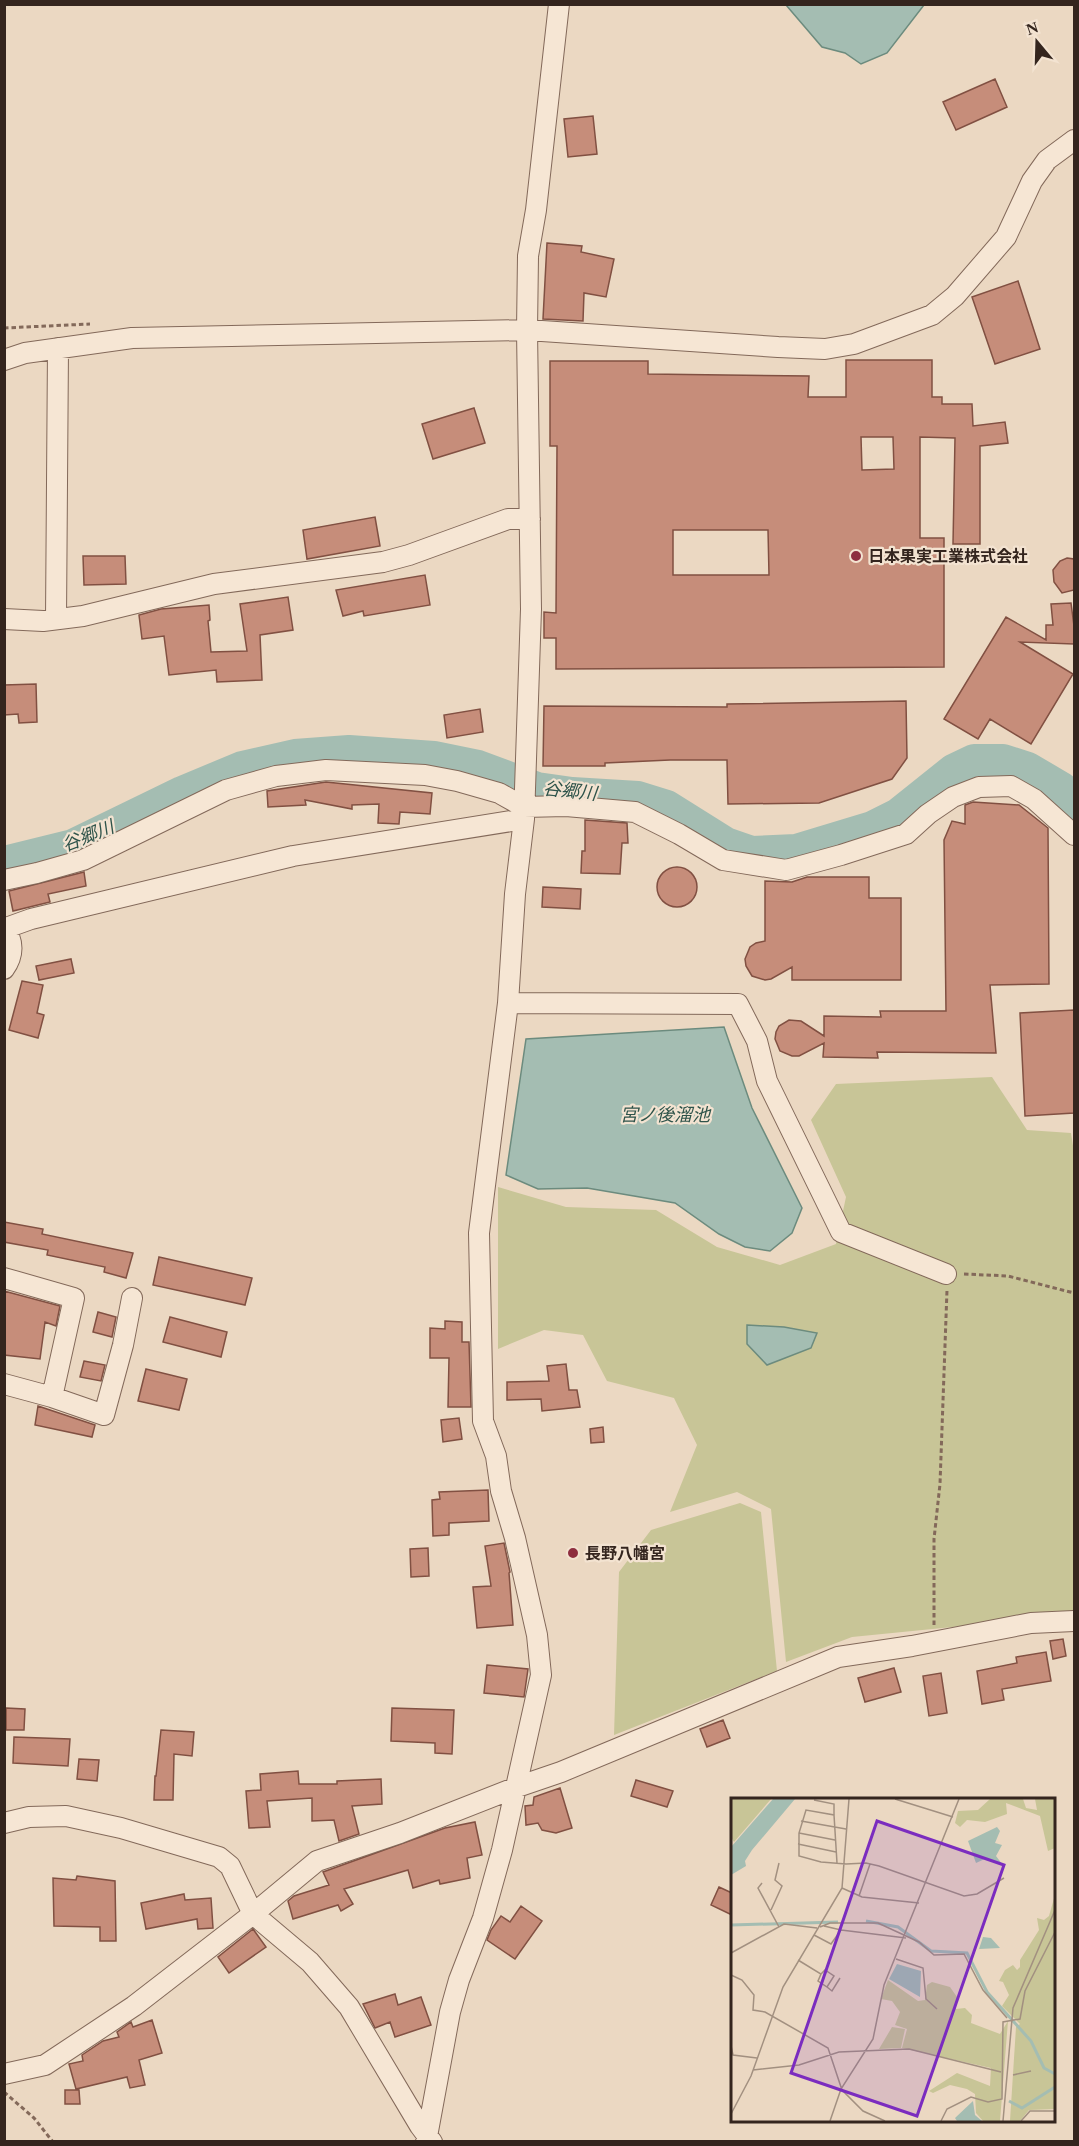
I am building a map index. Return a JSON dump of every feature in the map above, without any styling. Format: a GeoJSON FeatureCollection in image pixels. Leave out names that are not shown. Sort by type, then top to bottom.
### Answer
{"type":"FeatureCollection","features":[{"type":"Feature","properties":{"kind":"street"},"geometry":{"type":"LineString","coordinates":[[428,2140],[450,2012],[459,1980],[483,1918],[502,1850],[541,1675],[537,1635],[515,1538],[501,1491],[496,1456],[483,1421],[479,1233],[508,1003],[515,894],[524,808],[531,609],[528,256],[536,210],[559,4]]}},
{"type":"Feature","properties":{"kind":"street"},"geometry":{"type":"LineString","coordinates":[[4,360],[25,353],[132,338],[527,330],[778,347],[825,349],[854,344],[932,315],[956,296],[1006,237],[1032,181],[1047,160],[1074,140]]}},
{"type":"Feature","properties":{"kind":"street"},"geometry":{"type":"LineString","coordinates":[[56,619],[58,348]]}},
{"type":"Feature","properties":{"kind":"street"},"geometry":{"type":"LineString","coordinates":[[4,619],[43,621],[83,616],[214,584],[383,561],[409,555],[508,519],[530,519]]}},
{"type":"Feature","properties":{"kind":"street"},"geometry":{"type":"LineString","coordinates":[[4,880],[83,860],[226,790],[276,776],[326,770],[425,775],[499,793],[524,808]]}},
{"type":"Feature","properties":{"kind":"street"},"geometry":{"type":"LineString","coordinates":[[4,969],[13,951],[5,928],[31,919],[293,856],[524,808],[566,806],[635,812],[723,860],[786,870],[906,834],[928,814],[953,797],[979,787],[1011,786],[1034,799],[1074,835]]}},
{"type":"Feature","properties":{"kind":"street"},"geometry":{"type":"LineString","coordinates":[[508,1003],[738,1004],[757,1041],[767,1081],[842,1232],[946,1274]]}},
{"type":"Feature","properties":{"kind":"street"},"geometry":{"type":"LineString","coordinates":[[4,1278],[74,1298],[52,1397]]}},
{"type":"Feature","properties":{"kind":"street"},"geometry":{"type":"LineString","coordinates":[[4,1383],[104,1415],[123,1345],[132,1298]]}},
{"type":"Feature","properties":{"kind":"street"},"geometry":{"type":"LineString","coordinates":[[4,2074],[45,2066],[134,2006],[317,1861],[400,1833],[646,1738],[838,1657],[934,1642],[1031,1623],[1074,1621]]}},
{"type":"Feature","properties":{"kind":"street"},"geometry":{"type":"LineString","coordinates":[[4,1823],[29,1817],[66,1816],[121,1828],[219,1857],[230,1866],[253,1914],[310,1962],[349,2007],[428,2140]]}},
{"type":"Feature","properties":{"kind":"path"},"geometry":{"type":"LineString","coordinates":[[934,1642],[934,1539],[941,1462],[946,1274],[1008,1276],[1074,1293]]}},
{"type":"Feature","properties":{"kind":"path"},"geometry":{"type":"LineString","coordinates":[[4,2092],[34,2118],[53,2142]]}},
{"type":"Feature","properties":{"kind":"shaded area"},"geometry":{"type":"Polygon","coordinates":[[[992,1077],[1027,1130],[1071,1133],[1074,1152],[1074,1615],[852,1637],[786,1662],[771,1509],[737,1492],[670,1512],[697,1445],[674,1398],[607,1381],[583,1335],[544,1330],[498,1349],[498,1187],[566,1207],[656,1210],[717,1247],[780,1265],[836,1244],[846,1197],[811,1120],[836,1084],[992,1077]]]}},
{"type":"Feature","properties":{"kind":"shaded area"},"geometry":{"type":"Polygon","coordinates":[[[740,1503],[761,1512],[777,1671],[614,1735],[619,1572],[651,1530],[740,1503]]]}},
{"type":"Feature","properties":{"kind":"water"},"geometry":{"type":"Polygon","coordinates":[[[786,5],[924,5],[887,53],[861,64],[845,53],[822,47],[786,5]]]}},
{"type":"Feature","properties":{"kind":"water","name":"宮ノ後溜池"},"geometry":{"type":"Polygon","coordinates":[[[724,1027],[752,1108],[802,1208],[792,1233],[770,1251],[745,1247],[719,1234],[675,1203],[587,1188],[538,1189],[506,1175],[526,1039],[724,1027]]]}},
{"type":"Feature","properties":{"kind":"water"},"geometry":{"type":"Polygon","coordinates":[[[747,1325],[784,1327],[817,1333],[811,1348],[767,1365],[747,1344],[747,1325]]]}},
{"type":"Feature","properties":{"kind":"building"},"geometry":{"type":"Polygon","coordinates":[[[995,79],[1007,107],[956,130],[943,102],[995,79]]]}},
{"type":"Feature","properties":{"kind":"building"},"geometry":{"type":"Polygon","coordinates":[[[593,116],[597,154],[568,157],[564,119],[593,116]]]}},
{"type":"Feature","properties":{"kind":"building"},"geometry":{"type":"Polygon","coordinates":[[[547,243],[582,246],[581,252],[614,259],[606,297],[584,293],[583,321],[543,319],[547,243]]]}},
{"type":"Feature","properties":{"kind":"building"},"geometry":{"type":"Polygon","coordinates":[[[1018,281],[1040,349],[995,364],[972,297],[1018,281]]]}},
{"type":"Feature","properties":{"kind":"building"},"geometry":{"type":"Polygon","coordinates":[[[846,360],[932,360],[932,397],[942,397],[942,404],[972,404],[973,426],[1005,422],[1008,443],[980,446],[980,544],[953,544],[955,438],[920,437],[920,538],[944,538],[944,667],[556,669],[556,638],[544,638],[544,612],[556,613],[557,446],[550,446],[550,361],[648,361],[648,374],[809,376],[808,397],[846,397],[846,360]],[[861,437],[862,470],[894,469],[893,437],[861,437]],[[673,530],[673,575],[769,575],[768,530],[673,530]]]}},
{"type":"Feature","properties":{"kind":"building"},"geometry":{"type":"Polygon","coordinates":[[[474,408],[485,443],[433,459],[422,424],[474,408]]]}},
{"type":"Feature","properties":{"kind":"building"},"geometry":{"type":"Polygon","coordinates":[[[375,517],[380,546],[307,559],[303,530],[375,517]]]}},
{"type":"Feature","properties":{"kind":"building"},"geometry":{"type":"Polygon","coordinates":[[[83,556],[125,556],[126,584],[84,585],[83,556]]]}},
{"type":"Feature","properties":{"kind":"building"},"geometry":{"type":"Polygon","coordinates":[[[1067,558],[1074,559],[1074,590],[1062,593],[1054,582],[1053,570],[1060,561],[1067,558]]]}},
{"type":"Feature","properties":{"kind":"building"},"geometry":{"type":"Polygon","coordinates":[[[425,575],[430,605],[364,616],[363,611],[343,616],[336,590],[425,575]]]}},
{"type":"Feature","properties":{"kind":"building"},"geometry":{"type":"Polygon","coordinates":[[[288,597],[293,630],[260,635],[262,680],[217,682],[216,670],[169,675],[164,636],[142,639],[139,615],[161,609],[209,605],[211,652],[247,651],[240,604],[288,597]]]}},
{"type":"Feature","properties":{"kind":"building"},"geometry":{"type":"Polygon","coordinates":[[[1071,603],[1074,644],[1020,642],[1073,674],[1031,744],[990,719],[978,739],[944,719],[1006,617],[1046,640],[1046,625],[1053,625],[1051,604],[1071,603]]]}},
{"type":"Feature","properties":{"kind":"building"},"geometry":{"type":"Polygon","coordinates":[[[36,684],[37,722],[19,723],[18,714],[4,715],[4,685],[36,684]]]}},
{"type":"Feature","properties":{"kind":"building"},"geometry":{"type":"Polygon","coordinates":[[[906,701],[907,758],[892,779],[819,803],[728,804],[727,760],[605,763],[605,766],[543,766],[544,706],[727,707],[727,704],[906,701]]]}},
{"type":"Feature","properties":{"kind":"building"},"geometry":{"type":"Polygon","coordinates":[[[480,709],[483,732],[447,738],[444,715],[480,709]]]}},
{"type":"Feature","properties":{"kind":"building"},"geometry":{"type":"Polygon","coordinates":[[[326,782],[432,793],[430,814],[400,812],[399,824],[378,823],[379,804],[352,805],[352,809],[305,800],[306,805],[268,807],[267,791],[326,782]]]}},
{"type":"Feature","properties":{"kind":"building"},"geometry":{"type":"Polygon","coordinates":[[[973,802],[1019,805],[1048,828],[1049,984],[990,985],[996,1053],[877,1052],[878,1058],[823,1057],[824,1043],[799,1056],[780,1051],[775,1039],[776,1032],[779,1026],[789,1020],[801,1021],[824,1036],[824,1016],[881,1017],[880,1011],[946,1011],[944,840],[952,821],[965,824],[965,805],[973,802]]]}},
{"type":"Feature","properties":{"kind":"building"},"geometry":{"type":"Polygon","coordinates":[[[585,820],[627,823],[628,843],[622,843],[620,874],[581,873],[582,851],[585,851],[585,820]]]}},
{"type":"Feature","properties":{"kind":"building"},"geometry":{"type":"Polygon","coordinates":[[[677,867],[691,873],[697,887],[691,901],[677,907],[663,901],[657,887],[663,873],[677,867]]]}},
{"type":"Feature","properties":{"kind":"building"},"geometry":{"type":"Polygon","coordinates":[[[84,872],[86,886],[48,894],[50,902],[13,911],[9,891],[84,872]]]}},
{"type":"Feature","properties":{"kind":"building"},"geometry":{"type":"Polygon","coordinates":[[[807,877],[869,877],[869,898],[901,898],[901,980],[792,980],[792,967],[771,979],[765,980],[752,976],[745,959],[750,947],[765,941],[765,881],[792,882],[807,877]]]}},
{"type":"Feature","properties":{"kind":"building"},"geometry":{"type":"Polygon","coordinates":[[[543,887],[581,889],[580,909],[542,907],[543,887]]]}},
{"type":"Feature","properties":{"kind":"building"},"geometry":{"type":"Polygon","coordinates":[[[71,959],[74,973],[39,980],[36,966],[71,959]]]}},
{"type":"Feature","properties":{"kind":"building"},"geometry":{"type":"Polygon","coordinates":[[[22,981],[43,985],[37,1013],[44,1015],[38,1038],[9,1030],[22,981]]]}},
{"type":"Feature","properties":{"kind":"building"},"geometry":{"type":"Polygon","coordinates":[[[1074,1010],[1074,1113],[1025,1116],[1020,1013],[1074,1010]]]}},
{"type":"Feature","properties":{"kind":"building"},"geometry":{"type":"Polygon","coordinates":[[[4,1222],[43,1229],[42,1234],[133,1253],[126,1278],[104,1272],[105,1267],[47,1255],[48,1250],[4,1242],[4,1222]]]}},
{"type":"Feature","properties":{"kind":"building"},"geometry":{"type":"Polygon","coordinates":[[[159,1257],[252,1278],[245,1305],[153,1285],[159,1257]]]}},
{"type":"Feature","properties":{"kind":"building"},"geometry":{"type":"Polygon","coordinates":[[[4,1291],[60,1306],[56,1326],[45,1322],[40,1359],[4,1355],[4,1291]]]}},
{"type":"Feature","properties":{"kind":"building"},"geometry":{"type":"Polygon","coordinates":[[[98,1312],[116,1317],[112,1337],[93,1332],[98,1312]]]}},
{"type":"Feature","properties":{"kind":"building"},"geometry":{"type":"Polygon","coordinates":[[[170,1317],[227,1332],[221,1357],[163,1342],[170,1317]]]}},
{"type":"Feature","properties":{"kind":"building"},"geometry":{"type":"Polygon","coordinates":[[[445,1321],[462,1322],[462,1342],[469,1342],[471,1407],[448,1407],[449,1358],[430,1358],[430,1328],[445,1329],[445,1321]]]}},
{"type":"Feature","properties":{"kind":"building"},"geometry":{"type":"Polygon","coordinates":[[[84,1361],[105,1365],[101,1381],[80,1377],[84,1361]]]}},
{"type":"Feature","properties":{"kind":"building"},"geometry":{"type":"Polygon","coordinates":[[[566,1364],[569,1390],[577,1390],[580,1407],[542,1411],[541,1399],[507,1400],[507,1382],[549,1381],[547,1366],[566,1364]]]}},
{"type":"Feature","properties":{"kind":"building"},"geometry":{"type":"Polygon","coordinates":[[[146,1369],[187,1379],[179,1410],[138,1401],[146,1369]]]}},
{"type":"Feature","properties":{"kind":"building"},"geometry":{"type":"Polygon","coordinates":[[[38,1406],[95,1425],[92,1437],[35,1425],[38,1406]]]}},
{"type":"Feature","properties":{"kind":"building"},"geometry":{"type":"Polygon","coordinates":[[[459,1418],[462,1439],[443,1442],[441,1420],[459,1418]]]}},
{"type":"Feature","properties":{"kind":"building"},"geometry":{"type":"Polygon","coordinates":[[[603,1427],[604,1442],[591,1443],[590,1429],[603,1427]]]}},
{"type":"Feature","properties":{"kind":"building"},"geometry":{"type":"Polygon","coordinates":[[[488,1490],[489,1521],[449,1523],[449,1535],[433,1536],[432,1500],[440,1499],[439,1492],[488,1490]]]}},
{"type":"Feature","properties":{"kind":"building"},"geometry":{"type":"Polygon","coordinates":[[[504,1543],[510,1572],[513,1625],[477,1628],[473,1587],[491,1586],[485,1546],[504,1543]]]}},
{"type":"Feature","properties":{"kind":"building"},"geometry":{"type":"Polygon","coordinates":[[[428,1548],[429,1576],[411,1577],[410,1549],[428,1548]]]}},
{"type":"Feature","properties":{"kind":"building"},"geometry":{"type":"Polygon","coordinates":[[[1063,1639],[1066,1656],[1053,1659],[1050,1641],[1063,1639]]]}},
{"type":"Feature","properties":{"kind":"building"},"geometry":{"type":"Polygon","coordinates":[[[1046,1652],[1051,1681],[1002,1689],[1004,1700],[982,1704],[977,1671],[1017,1663],[1016,1657],[1046,1652]]]}},
{"type":"Feature","properties":{"kind":"building"},"geometry":{"type":"Polygon","coordinates":[[[487,1665],[528,1669],[524,1697],[484,1693],[487,1665]]]}},
{"type":"Feature","properties":{"kind":"building"},"geometry":{"type":"Polygon","coordinates":[[[894,1668],[901,1692],[865,1702],[858,1678],[894,1668]]]}},
{"type":"Feature","properties":{"kind":"building"},"geometry":{"type":"Polygon","coordinates":[[[941,1673],[947,1713],[929,1716],[923,1676],[941,1673]]]}},
{"type":"Feature","properties":{"kind":"building"},"geometry":{"type":"Polygon","coordinates":[[[6,1708],[25,1709],[24,1730],[6,1730],[6,1708]]]}},
{"type":"Feature","properties":{"kind":"building"},"geometry":{"type":"Polygon","coordinates":[[[392,1708],[454,1710],[452,1754],[435,1753],[435,1743],[391,1741],[392,1708]]]}},
{"type":"Feature","properties":{"kind":"building"},"geometry":{"type":"Polygon","coordinates":[[[723,1720],[730,1738],[707,1747],[700,1729],[723,1720]]]}},
{"type":"Feature","properties":{"kind":"building"},"geometry":{"type":"Polygon","coordinates":[[[161,1730],[194,1732],[192,1756],[174,1754],[173,1800],[154,1800],[161,1730]]]}},
{"type":"Feature","properties":{"kind":"building"},"geometry":{"type":"Polygon","coordinates":[[[14,1737],[70,1739],[68,1766],[13,1763],[14,1737]]]}},
{"type":"Feature","properties":{"kind":"building"},"geometry":{"type":"Polygon","coordinates":[[[79,1759],[99,1760],[97,1781],[77,1779],[79,1759]]]}},
{"type":"Feature","properties":{"kind":"building"},"geometry":{"type":"Polygon","coordinates":[[[298,1771],[299,1784],[337,1784],[337,1781],[381,1779],[382,1804],[352,1806],[359,1834],[339,1841],[334,1820],[312,1821],[312,1798],[267,1801],[270,1827],[249,1828],[246,1791],[261,1790],[260,1774],[298,1771]]]}},
{"type":"Feature","properties":{"kind":"building"},"geometry":{"type":"Polygon","coordinates":[[[636,1780],[673,1791],[667,1807],[631,1796],[636,1780]]]}},
{"type":"Feature","properties":{"kind":"building"},"geometry":{"type":"Polygon","coordinates":[[[560,1788],[572,1828],[556,1833],[542,1830],[538,1823],[526,1825],[525,1806],[533,1805],[534,1797],[560,1788]]]}},
{"type":"Feature","properties":{"kind":"building"},"geometry":{"type":"Polygon","coordinates":[[[475,1822],[482,1855],[467,1858],[470,1878],[440,1884],[439,1880],[413,1888],[408,1870],[344,1889],[353,1904],[341,1911],[338,1905],[293,1919],[288,1901],[294,1896],[329,1885],[323,1872],[445,1828],[475,1822]]]}},
{"type":"Feature","properties":{"kind":"building"},"geometry":{"type":"Polygon","coordinates":[[[77,1876],[115,1881],[116,1941],[100,1941],[100,1927],[54,1926],[53,1878],[76,1880],[77,1876]]]}},
{"type":"Feature","properties":{"kind":"building"},"geometry":{"type":"Polygon","coordinates":[[[719,1887],[731,1893],[731,1915],[711,1905],[719,1887]]]}},
{"type":"Feature","properties":{"kind":"building"},"geometry":{"type":"Polygon","coordinates":[[[184,1894],[185,1900],[211,1898],[213,1928],[198,1929],[197,1919],[146,1929],[141,1903],[184,1894]]]}},
{"type":"Feature","properties":{"kind":"building"},"geometry":{"type":"Polygon","coordinates":[[[521,1906],[542,1921],[515,1959],[487,1940],[501,1916],[510,1922],[521,1906]]]}},
{"type":"Feature","properties":{"kind":"building"},"geometry":{"type":"Polygon","coordinates":[[[253,1929],[266,1947],[229,1973],[218,1957],[253,1929]]]}},
{"type":"Feature","properties":{"kind":"building"},"geometry":{"type":"Polygon","coordinates":[[[395,1994],[398,2005],[421,1997],[431,2025],[395,2037],[390,2022],[375,2028],[363,2004],[395,1994]]]}},
{"type":"Feature","properties":{"kind":"building"},"geometry":{"type":"Polygon","coordinates":[[[152,2020],[162,2053],[139,2060],[145,2085],[130,2088],[127,2077],[76,2089],[69,2064],[83,2061],[82,2055],[103,2041],[119,2037],[117,2032],[131,2022],[133,2027],[152,2020]]]}},
{"type":"Feature","properties":{"kind":"building"},"geometry":{"type":"Polygon","coordinates":[[[65,2090],[79,2090],[80,2104],[65,2104],[65,2090]]]}},
{"type":"Feature","properties":{"kind":"waterway","name":"谷郷川"},"geometry":{"type":"LineString","coordinates":[[4,862],[73,845],[182,792],[242,767],[295,755],[349,751],[434,757],[478,766],[537,788],[572,793],[638,797],[667,806],[726,843],[752,852],[796,850],[872,827],[898,814],[953,770],[974,760],[1003,760],[1028,768],[1062,788],[1074,803]]}},
{"type":"Feature","properties":{"kind":"place","name":"日本果実工業株式会社"},"geometry":{"type":"Point","coordinates":[856,556]}},
{"type":"Feature","properties":{"kind":"place","name":"長野八幡宮"},"geometry":{"type":"Point","coordinates":[573,1553]}}]}
